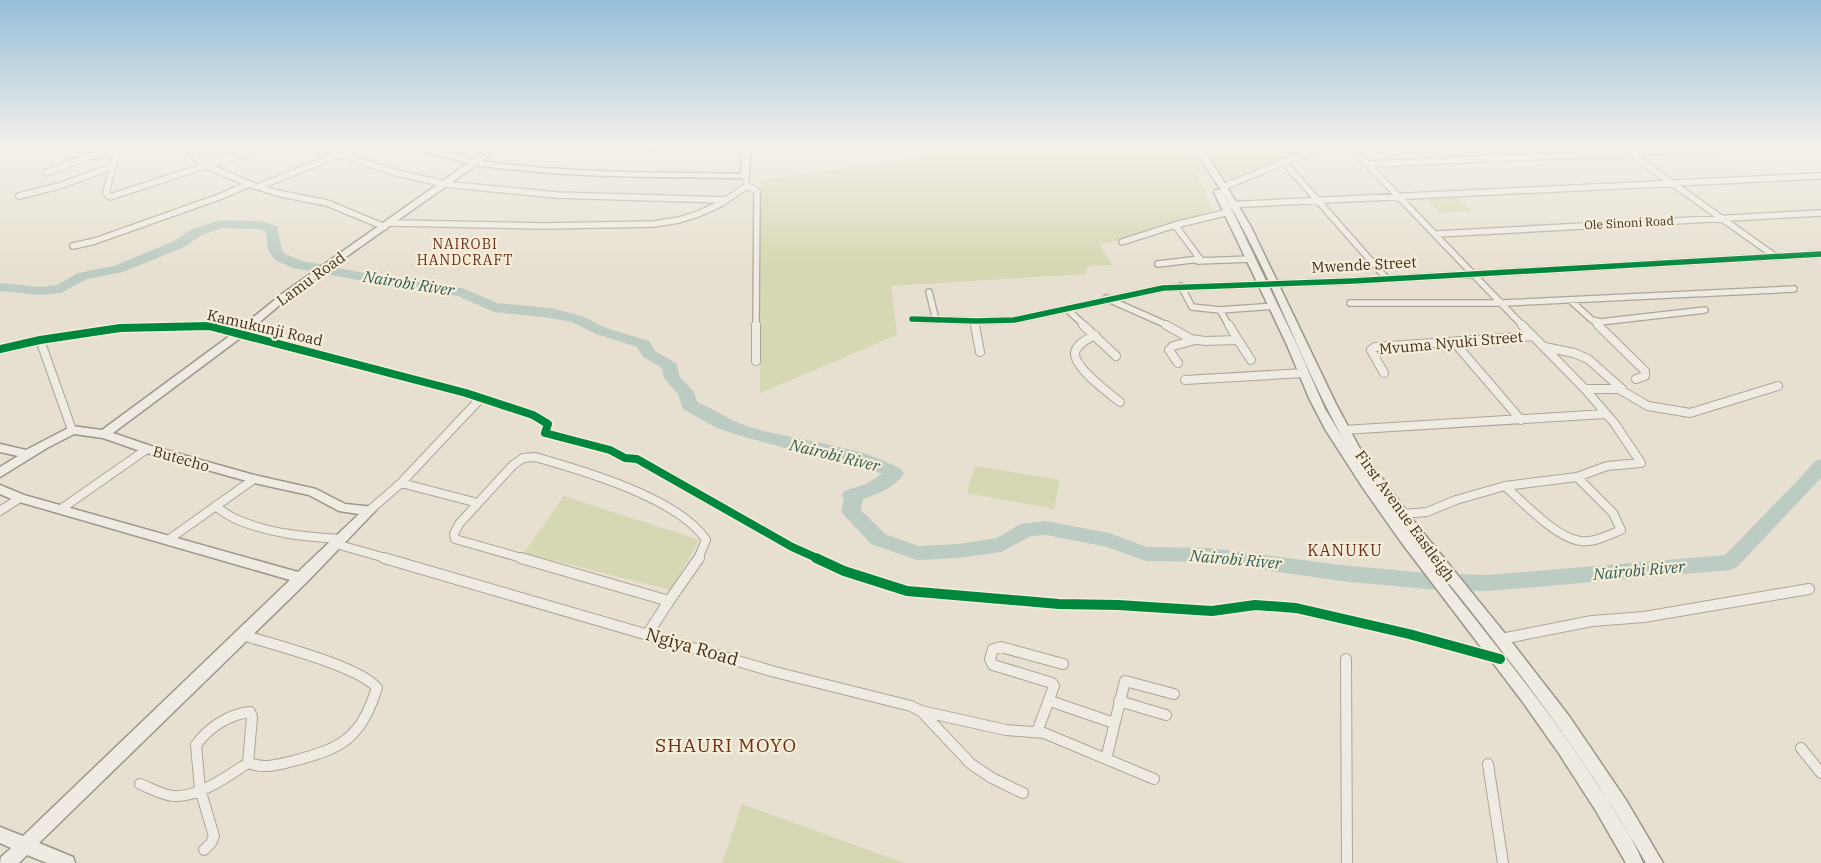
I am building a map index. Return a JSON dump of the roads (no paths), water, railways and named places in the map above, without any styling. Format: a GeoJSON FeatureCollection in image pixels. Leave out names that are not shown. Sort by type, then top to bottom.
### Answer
{"type":"FeatureCollection","features":[{"type":"Feature","properties":{"kind":"main road","name":"Lamu Road"},"geometry":{"type":"LineString","coordinates":[[104,434],[239,334],[286,296],[441,186]]}},
{"type":"Feature","properties":{"kind":"main road","name":"First Avenue Eastleigh"},"geometry":{"type":"LineString","coordinates":[[1215,186],[1230,207],[1275,282],[1343,430],[1402,514],[1431,562],[1563,746],[1598,800],[1635,863]]}},
{"type":"Feature","properties":{"kind":"main road","name":"First Avenue Eastleigh"},"geometry":{"type":"LineString","coordinates":[[1223,187],[1252,259],[1331,429],[1413,548],[1431,562]]}},
{"type":"Feature","properties":{"kind":"main road","name":"Butecho"},"geometry":{"type":"LineString","coordinates":[[72,430],[104,434],[146,449],[254,479],[312,492],[343,508],[370,510]]}},
{"type":"Feature","properties":{"kind":"main road"},"geometry":{"type":"LineString","coordinates":[[0,473],[43,444],[72,430]]}},
{"type":"Feature","properties":{"kind":"main road"},"geometry":{"type":"LineString","coordinates":[[0,448],[29,455]]}},
{"type":"Feature","properties":{"kind":"main road"},"geometry":{"type":"LineString","coordinates":[[0,489],[20,498],[302,578]]}},
{"type":"Feature","properties":{"kind":"main road"},"geometry":{"type":"LineString","coordinates":[[7,863],[370,510]]}},
{"type":"Feature","properties":{"kind":"main road","name":"First Avenue Eastleigh"},"geometry":{"type":"LineString","coordinates":[[1453,591],[1501,639],[1586,754],[1631,822],[1655,863]]}},
{"type":"Feature","properties":{"kind":"main road"},"geometry":{"type":"LineString","coordinates":[[0,835],[67,863]]}},
{"type":"Feature","properties":{"kind":"street"},"geometry":{"type":"LineString","coordinates":[[19,196],[58,186]]}},
{"type":"Feature","properties":{"kind":"street"},"geometry":{"type":"LineString","coordinates":[[108,186],[106,192],[110,197],[147,186]]}},
{"type":"Feature","properties":{"kind":"street"},"geometry":{"type":"LineString","coordinates":[[73,246],[95,241],[188,206],[219,197],[244,186]]}},
{"type":"Feature","properties":{"kind":"street"},"geometry":{"type":"LineString","coordinates":[[467,186],[556,195],[725,200]]}},
{"type":"Feature","properties":{"kind":"street"},"geometry":{"type":"LineString","coordinates":[[258,187],[327,203],[388,225],[526,226],[645,225],[692,217],[747,186]]}},
{"type":"Feature","properties":{"kind":"street"},"geometry":{"type":"LineString","coordinates":[[748,186],[757,191],[758,203],[756,216],[756,361]]}},
{"type":"Feature","properties":{"kind":"street"},"geometry":{"type":"LineString","coordinates":[[1306,186],[1386,278]]}},
{"type":"Feature","properties":{"kind":"street","name":"Mvuma Nyuki Street"},"geometry":{"type":"LineString","coordinates":[[1389,186],[1533,336]]}},
{"type":"Feature","properties":{"kind":"street"},"geometry":{"type":"LineString","coordinates":[[1122,242],[1230,207],[1608,186]]}},
{"type":"Feature","properties":{"kind":"street"},"geometry":{"type":"LineString","coordinates":[[1677,186],[1776,257]]}},
{"type":"Feature","properties":{"kind":"street","name":"Ole Sinoni Road"},"geometry":{"type":"LineString","coordinates":[[1437,234],[1821,213]]}},
{"type":"Feature","properties":{"kind":"street"},"geometry":{"type":"LineString","coordinates":[[1175,224],[1200,258],[1198,261]]}},
{"type":"Feature","properties":{"kind":"street","name":"Mwende Street"},"geometry":{"type":"LineString","coordinates":[[912,319],[1014,320],[1067,309],[1134,291],[1181,286],[1386,278],[1821,254]]}},
{"type":"Feature","properties":{"kind":"street"},"geometry":{"type":"LineString","coordinates":[[1158,264],[1252,259]]}},
{"type":"Feature","properties":{"kind":"street"},"geometry":{"type":"LineString","coordinates":[[1181,286],[1192,307],[1220,310],[1274,306]]}},
{"type":"Feature","properties":{"kind":"street"},"geometry":{"type":"LineString","coordinates":[[1350,303],[1503,303],[1794,289]]}},
{"type":"Feature","properties":{"kind":"street"},"geometry":{"type":"LineString","coordinates":[[928,292],[936,320]]}},
{"type":"Feature","properties":{"kind":"street"},"geometry":{"type":"LineString","coordinates":[[1106,298],[1195,340]]}},
{"type":"Feature","properties":{"kind":"street"},"geometry":{"type":"LineString","coordinates":[[1570,300],[1646,372],[1644,376],[1636,378]]}},
{"type":"Feature","properties":{"kind":"street"},"geometry":{"type":"LineString","coordinates":[[1067,309],[1116,356]]}},
{"type":"Feature","properties":{"kind":"street"},"geometry":{"type":"LineString","coordinates":[[1220,310],[1251,360]]}},
{"type":"Feature","properties":{"kind":"street"},"geometry":{"type":"LineString","coordinates":[[1592,320],[1600,322],[1705,310]]}},
{"type":"Feature","properties":{"kind":"street"},"geometry":{"type":"LineString","coordinates":[[974,321],[980,352]]}},
{"type":"Feature","properties":{"kind":"street","name":"Kamukunji Road"},"geometry":{"type":"LineString","coordinates":[[0,349],[40,340],[120,328],[209,326],[461,392],[533,415],[548,424],[546,433],[610,450],[625,458],[637,460],[792,547],[844,571],[907,591],[1059,604],[1212,611],[1255,605],[1296,608],[1409,634],[1500,659]]}},
{"type":"Feature","properties":{"kind":"street"},"geometry":{"type":"LineString","coordinates":[[1095,335],[1081,342],[1075,353],[1075,358],[1082,369],[1120,402]]}},
{"type":"Feature","properties":{"kind":"street"},"geometry":{"type":"LineString","coordinates":[[1402,514],[1428,512],[1456,500],[1505,486],[1577,477],[1607,466],[1641,463],[1606,414],[1585,389],[1533,336]]}},
{"type":"Feature","properties":{"kind":"street","name":"Mvuma Nyuki Street"},"geometry":{"type":"LineString","coordinates":[[1384,373],[1373,354],[1372,348],[1533,336]]}},
{"type":"Feature","properties":{"kind":"street"},"geometry":{"type":"LineString","coordinates":[[40,340],[72,430]]}},
{"type":"Feature","properties":{"kind":"street"},"geometry":{"type":"LineString","coordinates":[[1178,363],[1169,350],[1173,346],[1195,340],[1238,340]]}},
{"type":"Feature","properties":{"kind":"street"},"geometry":{"type":"LineString","coordinates":[[1454,342],[1521,420]]}},
{"type":"Feature","properties":{"kind":"street"},"geometry":{"type":"LineString","coordinates":[[1545,347],[1574,353],[1588,359],[1624,391],[1648,406],[1690,413],[1778,386]]}},
{"type":"Feature","properties":{"kind":"street"},"geometry":{"type":"LineString","coordinates":[[1184,380],[1304,373]]}},
{"type":"Feature","properties":{"kind":"street"},"geometry":{"type":"LineString","coordinates":[[1585,389],[1615,389],[1624,391]]}},
{"type":"Feature","properties":{"kind":"street"},"geometry":{"type":"LineString","coordinates":[[370,510],[401,483],[480,399]]}},
{"type":"Feature","properties":{"kind":"street"},"geometry":{"type":"LineString","coordinates":[[1343,430],[1606,414]]}},
{"type":"Feature","properties":{"kind":"street"},"geometry":{"type":"LineString","coordinates":[[61,509],[146,449]]}},
{"type":"Feature","properties":{"kind":"street"},"geometry":{"type":"LineString","coordinates":[[647,635],[698,560],[706,540],[702,533],[667,506],[623,486],[535,457],[522,458],[513,465],[459,524],[454,534],[455,539],[669,600]]}},
{"type":"Feature","properties":{"kind":"street"},"geometry":{"type":"LineString","coordinates":[[1505,486],[1557,531],[1578,541],[1593,540],[1621,530],[1613,513],[1577,477]]}},
{"type":"Feature","properties":{"kind":"street"},"geometry":{"type":"LineString","coordinates":[[168,540],[254,479]]}},
{"type":"Feature","properties":{"kind":"street"},"geometry":{"type":"LineString","coordinates":[[401,483],[478,503]]}},
{"type":"Feature","properties":{"kind":"street"},"geometry":{"type":"LineString","coordinates":[[0,511],[20,498]]}},
{"type":"Feature","properties":{"kind":"street","name":"Ngiya Road"},"geometry":{"type":"LineString","coordinates":[[215,506],[238,520],[284,534],[338,542],[775,672],[897,701],[921,711],[971,764],[992,778],[1023,793]]}},
{"type":"Feature","properties":{"kind":"street"},"geometry":{"type":"LineString","coordinates":[[1501,639],[1592,621],[1644,616],[1809,590]]}},
{"type":"Feature","properties":{"kind":"street"},"geometry":{"type":"LineString","coordinates":[[140,784],[172,796],[184,795],[200,789],[248,763],[259,767],[269,767],[342,745],[360,728],[373,705],[377,688],[371,681],[352,671],[243,635]]}},
{"type":"Feature","properties":{"kind":"street"},"geometry":{"type":"LineString","coordinates":[[1037,732],[1054,689],[1052,683],[993,665],[990,659],[993,649],[1001,647],[1063,664]]}},
{"type":"Feature","properties":{"kind":"street"},"geometry":{"type":"LineString","coordinates":[[1346,659],[1347,863]]}},
{"type":"Feature","properties":{"kind":"street"},"geometry":{"type":"LineString","coordinates":[[1106,760],[1125,681],[1174,694]]}},
{"type":"Feature","properties":{"kind":"street"},"geometry":{"type":"LineString","coordinates":[[1050,701],[1114,723]]}},
{"type":"Feature","properties":{"kind":"street"},"geometry":{"type":"LineString","coordinates":[[1119,701],[1166,715]]}},
{"type":"Feature","properties":{"kind":"street"},"geometry":{"type":"LineString","coordinates":[[921,711],[1006,730],[1044,733],[1154,779]]}},
{"type":"Feature","properties":{"kind":"street"},"geometry":{"type":"LineString","coordinates":[[204,850],[212,843],[214,836],[200,789],[196,746],[200,739],[234,715],[250,712],[252,717],[248,763]]}},
{"type":"Feature","properties":{"kind":"street"},"geometry":{"type":"LineString","coordinates":[[1801,748],[1821,773]]}},
{"type":"Feature","properties":{"kind":"street"},"geometry":{"type":"LineString","coordinates":[[1488,764],[1503,863]]}},
{"type":"Feature","properties":{"kind":"waterway","name":"Nairobi River"},"geometry":{"type":"LineString","coordinates":[[0,287],[40,291],[61,289],[83,276],[118,269],[179,244],[197,232],[221,224],[261,225],[272,229],[275,250],[280,257],[298,265],[390,282],[462,292],[494,307],[551,313],[577,319],[601,331],[643,344],[649,354],[670,366],[672,378],[686,392],[689,405],[721,423],[789,443],[857,457],[883,466],[895,473],[873,489],[851,496],[854,497],[851,512],[878,539],[917,553],[959,551],[1001,545],[1027,529],[1046,528],[1109,540],[1146,554],[1209,555],[1341,573],[1426,581],[1488,583],[1730,562],[1809,481],[1821,465]]}},
{"type":"Feature","properties":{"kind":"district","name":"NAIROBI HANDCRAFT"},"geometry":{"type":"Point","coordinates":[465,252]}},
{"type":"Feature","properties":{"kind":"district","name":"KANUKU"},"geometry":{"type":"Point","coordinates":[1345,550]}},
{"type":"Feature","properties":{"kind":"district","name":"SHAURI MOYO"},"geometry":{"type":"Point","coordinates":[726,745]}}]}
